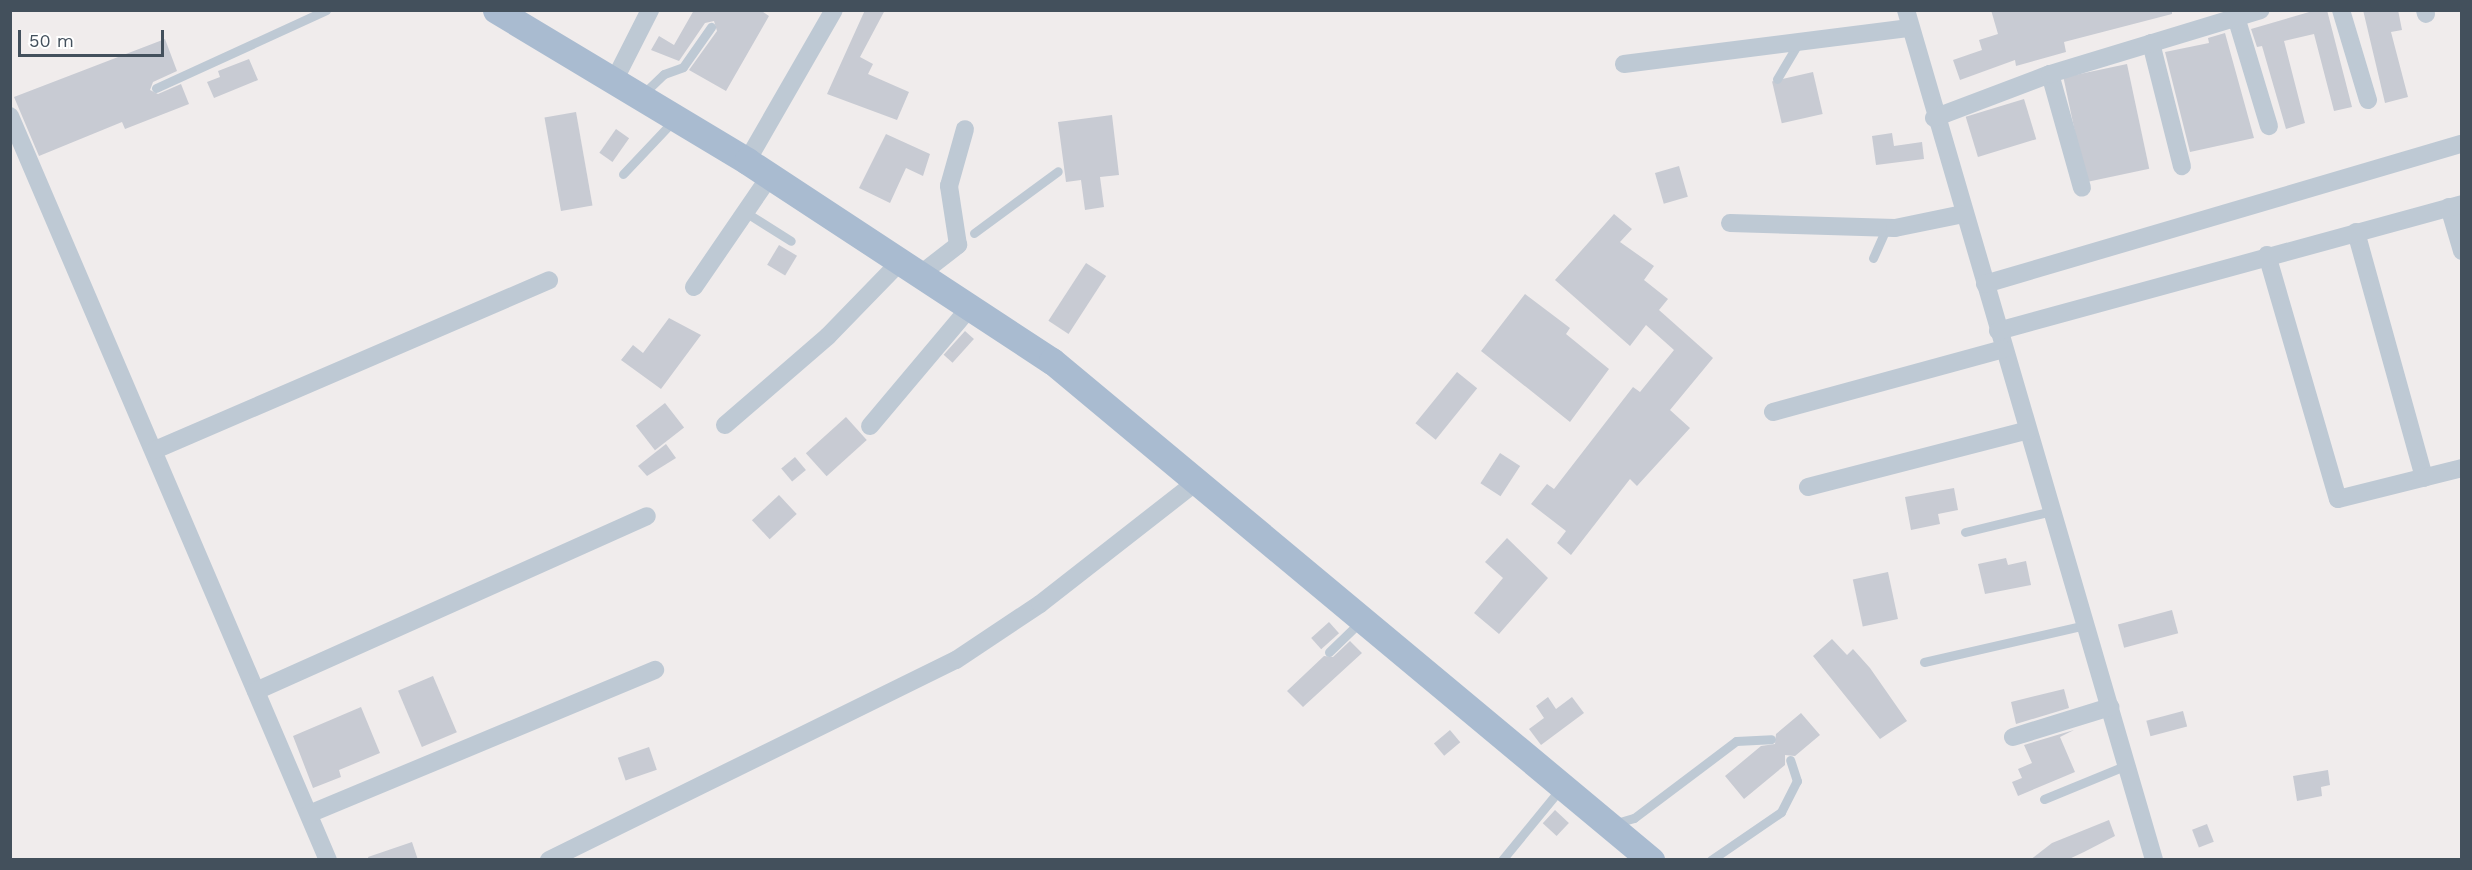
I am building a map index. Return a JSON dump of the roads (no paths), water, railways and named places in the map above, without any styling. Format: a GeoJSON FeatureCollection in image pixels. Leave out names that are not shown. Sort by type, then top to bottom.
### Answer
{"type":"FeatureCollection","features":[{"type":"Feature","properties":{"kind":"main road"},"geometry":{"type":"LineString","coordinates":[[496,10],[747,161],[912,267],[1052,361],[1200,479],[1564,784],[1651,860]]}},
{"type":"Feature","properties":{"kind":"street"},"geometry":{"type":"LineString","coordinates":[[614,81],[650,10]]}},
{"type":"Feature","properties":{"kind":"street"},"geometry":{"type":"LineString","coordinates":[[747,161],[834,10]]}},
{"type":"Feature","properties":{"kind":"street"},"geometry":{"type":"LineString","coordinates":[[1934,118],[2050,74],[2261,10]]}},
{"type":"Feature","properties":{"kind":"street"},"geometry":{"type":"LineString","coordinates":[[2341,10],[2368,100]]}},
{"type":"Feature","properties":{"kind":"street"},"geometry":{"type":"LineString","coordinates":[[2236,17],[2269,126]]}},
{"type":"Feature","properties":{"kind":"street"},"geometry":{"type":"LineString","coordinates":[[1624,64],[1799,42],[1908,19],[1934,118],[2154,860]]}},
{"type":"Feature","properties":{"kind":"street"},"geometry":{"type":"LineString","coordinates":[[2151,43],[2182,166]]}},
{"type":"Feature","properties":{"kind":"street"},"geometry":{"type":"LineString","coordinates":[[2050,74],[2082,188]]}},
{"type":"Feature","properties":{"kind":"street"},"geometry":{"type":"LineString","coordinates":[[10,116],[155,450],[328,860]]}},
{"type":"Feature","properties":{"kind":"street"},"geometry":{"type":"LineString","coordinates":[[725,425],[912,267],[967,238],[949,186],[965,129]]}},
{"type":"Feature","properties":{"kind":"street"},"geometry":{"type":"LineString","coordinates":[[1985,284],[2462,144]]}},
{"type":"Feature","properties":{"kind":"street"},"geometry":{"type":"LineString","coordinates":[[694,287],[770,177]]}},
{"type":"Feature","properties":{"kind":"street"},"geometry":{"type":"LineString","coordinates":[[1998,331],[2267,255],[2456,206],[2462,250]]}},
{"type":"Feature","properties":{"kind":"street"},"geometry":{"type":"LineString","coordinates":[[1730,223],[1887,227],[1963,214]]}},
{"type":"Feature","properties":{"kind":"street"},"geometry":{"type":"LineString","coordinates":[[2356,232],[2424,478]]}},
{"type":"Feature","properties":{"kind":"street"},"geometry":{"type":"LineString","coordinates":[[2267,255],[2338,499],[2462,468]]}},
{"type":"Feature","properties":{"kind":"street"},"geometry":{"type":"LineString","coordinates":[[155,450],[549,280]]}},
{"type":"Feature","properties":{"kind":"street"},"geometry":{"type":"LineString","coordinates":[[870,426],[971,306]]}},
{"type":"Feature","properties":{"kind":"street"},"geometry":{"type":"LineString","coordinates":[[1773,412],[2003,349]]}},
{"type":"Feature","properties":{"kind":"street"},"geometry":{"type":"LineString","coordinates":[[1808,487],[2028,430]]}},
{"type":"Feature","properties":{"kind":"street"},"geometry":{"type":"LineString","coordinates":[[549,860],[956,660],[1040,604],[1200,479]]}},
{"type":"Feature","properties":{"kind":"street"},"geometry":{"type":"LineString","coordinates":[[256,691],[647,516]]}},
{"type":"Feature","properties":{"kind":"street"},"geometry":{"type":"LineString","coordinates":[[309,814],[655,670]]}},
{"type":"Feature","properties":{"kind":"street"},"geometry":{"type":"LineString","coordinates":[[2013,737],[2110,707]]}},
{"type":"Feature","properties":{"kind":"lane"},"geometry":{"type":"LineString","coordinates":[[156,88],[326,10]]}},
{"type":"Feature","properties":{"kind":"lane"},"geometry":{"type":"LineString","coordinates":[[640,96],[664,74],[683,67],[711,27]]}},
{"type":"Feature","properties":{"kind":"lane"},"geometry":{"type":"LineString","coordinates":[[1777,79],[1799,42]]}},
{"type":"Feature","properties":{"kind":"lane"},"geometry":{"type":"LineString","coordinates":[[622,174],[676,118]]}},
{"type":"Feature","properties":{"kind":"lane"},"geometry":{"type":"LineString","coordinates":[[967,238],[1058,171]]}},
{"type":"Feature","properties":{"kind":"lane"},"geometry":{"type":"LineString","coordinates":[[746,212],[791,241]]}},
{"type":"Feature","properties":{"kind":"lane"},"geometry":{"type":"LineString","coordinates":[[1873,258],[1887,227]]}},
{"type":"Feature","properties":{"kind":"lane"},"geometry":{"type":"LineString","coordinates":[[1965,532],[2052,511]]}},
{"type":"Feature","properties":{"kind":"lane"},"geometry":{"type":"LineString","coordinates":[[1329,652],[1365,617]]}},
{"type":"Feature","properties":{"kind":"lane"},"geometry":{"type":"LineString","coordinates":[[1924,662],[2085,625]]}},
{"type":"Feature","properties":{"kind":"lane"},"geometry":{"type":"LineString","coordinates":[[1611,825],[1634,818],[1736,741],[1771,739]]}},
{"type":"Feature","properties":{"kind":"lane"},"geometry":{"type":"LineString","coordinates":[[1711,860],[1781,812],[1797,781],[1790,760]]}},
{"type":"Feature","properties":{"kind":"lane"},"geometry":{"type":"LineString","coordinates":[[2044,799],[2127,765]]}},
{"type":"Feature","properties":{"kind":"lane"},"geometry":{"type":"LineString","coordinates":[[1502,860],[1564,784]]}}]}
